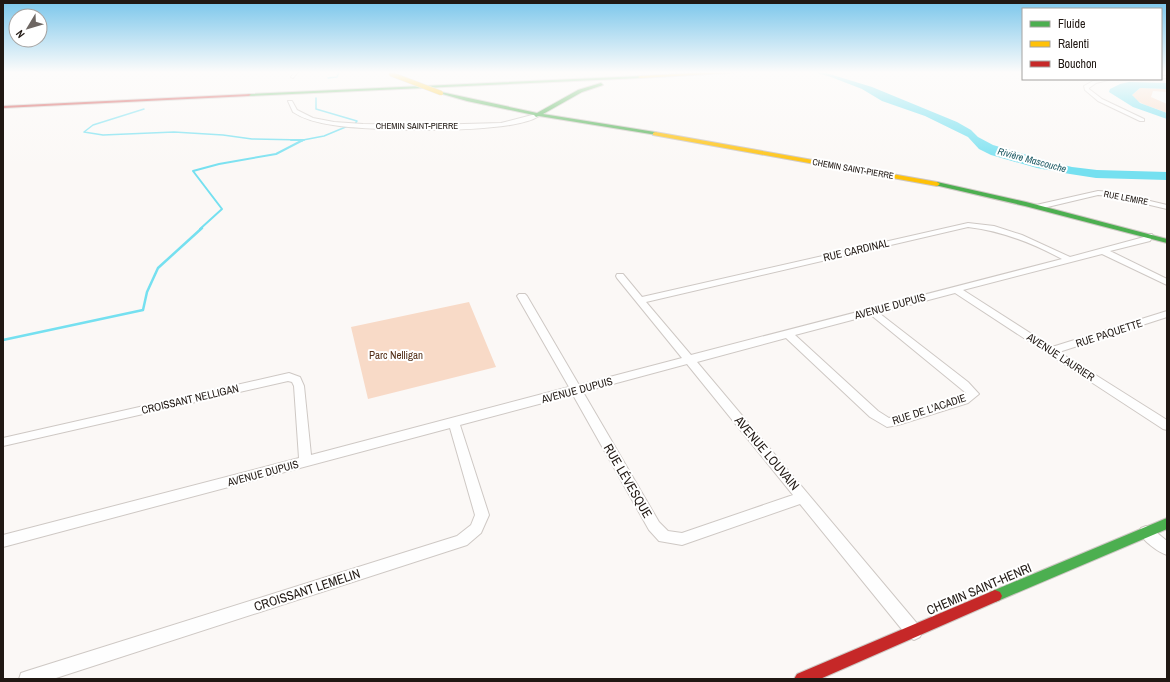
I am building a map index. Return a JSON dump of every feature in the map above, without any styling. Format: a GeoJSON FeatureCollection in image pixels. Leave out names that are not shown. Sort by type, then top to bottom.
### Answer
{"type":"FeatureCollection","features":[{"type":"Feature","properties":{"kind":"main road"},"geometry":{"type":"LineString","coordinates":[[3,107],[72,104]]}},
{"type":"Feature","properties":{"kind":"main road","name":"CHEMIN SAINT-PIERRE"},"geometry":{"type":"LineString","coordinates":[[478,104],[526,116],[536,116],[739,148],[952,187],[1039,207],[1167,241]]}},
{"type":"Feature","properties":{"kind":"main road"},"geometry":{"type":"LineString","coordinates":[[526,116],[546,104]]}},
{"type":"Feature","properties":{"kind":"main road"},"geometry":{"type":"LineString","coordinates":[[536,116],[558,104]]}},
{"type":"Feature","properties":{"kind":"main road","name":"CHEMIN SAINT-HENRI"},"geometry":{"type":"LineString","coordinates":[[802,679],[1167,523]]}},
{"type":"Feature","properties":{"kind":"street","name":"CHEMIN SAINT-PIERRE"},"geometry":{"type":"LineString","coordinates":[[291,104],[296,112],[307,117],[333,123],[373,126],[501,125],[512,123],[526,116]]}},
{"type":"Feature","properties":{"kind":"street"},"geometry":{"type":"LineString","coordinates":[[1108,104],[1142,120]]}},
{"type":"Feature","properties":{"kind":"street","name":"RUE LEMIRE"},"geometry":{"type":"LineString","coordinates":[[1039,207],[1098,193],[1112,194],[1167,207]]}},
{"type":"Feature","properties":{"kind":"street","name":"RUE CARDINAL"},"geometry":{"type":"LineString","coordinates":[[641,300],[968,225],[980,226],[1026,239],[1042,245],[1068,259]]}},
{"type":"Feature","properties":{"kind":"street","name":"AVENUE DUPUIS"},"geometry":{"type":"LineString","coordinates":[[3,541],[1147,239],[1149,236]]}},
{"type":"Feature","properties":{"kind":"street"},"geometry":{"type":"LineString","coordinates":[[1101,250],[1167,282]]}},
{"type":"Feature","properties":{"kind":"street","name":"AVENUE LOUVAIN"},"geometry":{"type":"LineString","coordinates":[[620,276],[914,632]]}},
{"type":"Feature","properties":{"kind":"street","name":"AVENUE LAURIER"},"geometry":{"type":"LineString","coordinates":[[955,289],[1167,426]]}},
{"type":"Feature","properties":{"kind":"street","name":"RUE LÉVESQUE"},"geometry":{"type":"LineString","coordinates":[[522,296],[654,526],[664,537],[682,539],[803,497]]}},
{"type":"Feature","properties":{"kind":"street","name":"RUE DE L'ACADIE"},"geometry":{"type":"LineString","coordinates":[[787,334],[874,414],[887,423],[898,421],[964,400],[973,394],[964,385],[871,311]]}},
{"type":"Feature","properties":{"kind":"street","name":"RUE PAQUETTE"},"geometry":{"type":"LineString","coordinates":[[1051,351],[1167,314]]}},
{"type":"Feature","properties":{"kind":"street","name":"CROISSANT NELLIGAN"},"geometry":{"type":"LineString","coordinates":[[3,442],[289,377],[296,380],[299,386],[305,462]]}},
{"type":"Feature","properties":{"kind":"street","name":"CROISSANT LEMELIN"},"geometry":{"type":"LineString","coordinates":[[27,679],[462,541],[476,529],[482,514],[454,423]]}},
{"type":"Feature","properties":{"kind":"street"},"geometry":{"type":"LineString","coordinates":[[1146,532],[1167,549]]}},
{"type":"Feature","properties":{"kind":"green space"},"geometry":{"type":"Polygon","coordinates":[[[1143,104],[1167,104],[1167,113],[1143,104]]]}},
{"type":"Feature","properties":{"kind":"green space","name":"Parc Nelligan"},"geometry":{"type":"Polygon","coordinates":[[[469,302],[496,367],[368,399],[351,327],[469,302]]]}},
{"type":"Feature","properties":{"kind":"water","name":"Rivière Mascouche"},"geometry":{"type":"Polygon","coordinates":[[[890,104],[913,104],[957,122],[971,130],[978,137],[993,145],[1051,162],[1072,167],[1097,170],[1167,172],[1167,180],[1096,178],[1037,168],[991,155],[979,149],[968,137],[925,116],[890,104]]]}},
{"type":"Feature","properties":{"kind":"water"},"geometry":{"type":"Polygon","coordinates":[[[1128,104],[1142,104],[1167,113],[1167,119],[1128,104]]]}},
{"type":"Feature","properties":{"kind":"waterway"},"geometry":{"type":"LineString","coordinates":[[316,104],[316,109],[357,121],[355,124]]}},
{"type":"Feature","properties":{"kind":"waterway"},"geometry":{"type":"LineString","coordinates":[[144,109],[93,125],[84,132],[103,135],[174,132],[223,135],[252,139],[303,140]]}},
{"type":"Feature","properties":{"kind":"waterway"},"geometry":{"type":"LineString","coordinates":[[303,140],[324,136],[348,126]]}},
{"type":"Feature","properties":{"kind":"waterway"},"geometry":{"type":"LineString","coordinates":[[291,140],[303,140]]}},
{"type":"Feature","properties":{"kind":"waterway"},"geometry":{"type":"LineString","coordinates":[[200,229],[222,209],[193,171],[219,164],[276,154],[303,140]]}},
{"type":"Feature","properties":{"kind":"waterway"},"geometry":{"type":"LineString","coordinates":[[3,340],[143,310],[147,292],[158,268],[202,228]]}},
{"type":"Feature","properties":{"kind":"traffic: fast"},"geometry":{"type":"LineString","coordinates":[[485,104],[574,121],[655,134]]}},
{"type":"Feature","properties":{"kind":"traffic: fast"},"geometry":{"type":"LineString","coordinates":[[536,116],[557,104]]}},
{"type":"Feature","properties":{"kind":"traffic: fast"},"geometry":{"type":"LineString","coordinates":[[937,184],[1026,204],[1167,241]]}},
{"type":"Feature","properties":{"kind":"traffic: fast"},"geometry":{"type":"LineString","coordinates":[[995,596],[1167,523]]}},
{"type":"Feature","properties":{"kind":"traffic: slow"},"geometry":{"type":"LineString","coordinates":[[655,134],[937,184]]}},
{"type":"Feature","properties":{"kind":"traffic: jam"},"geometry":{"type":"LineString","coordinates":[[3,107],[68,104]]}},
{"type":"Feature","properties":{"kind":"traffic: jam"},"geometry":{"type":"LineString","coordinates":[[802,679],[995,596]]}}]}
